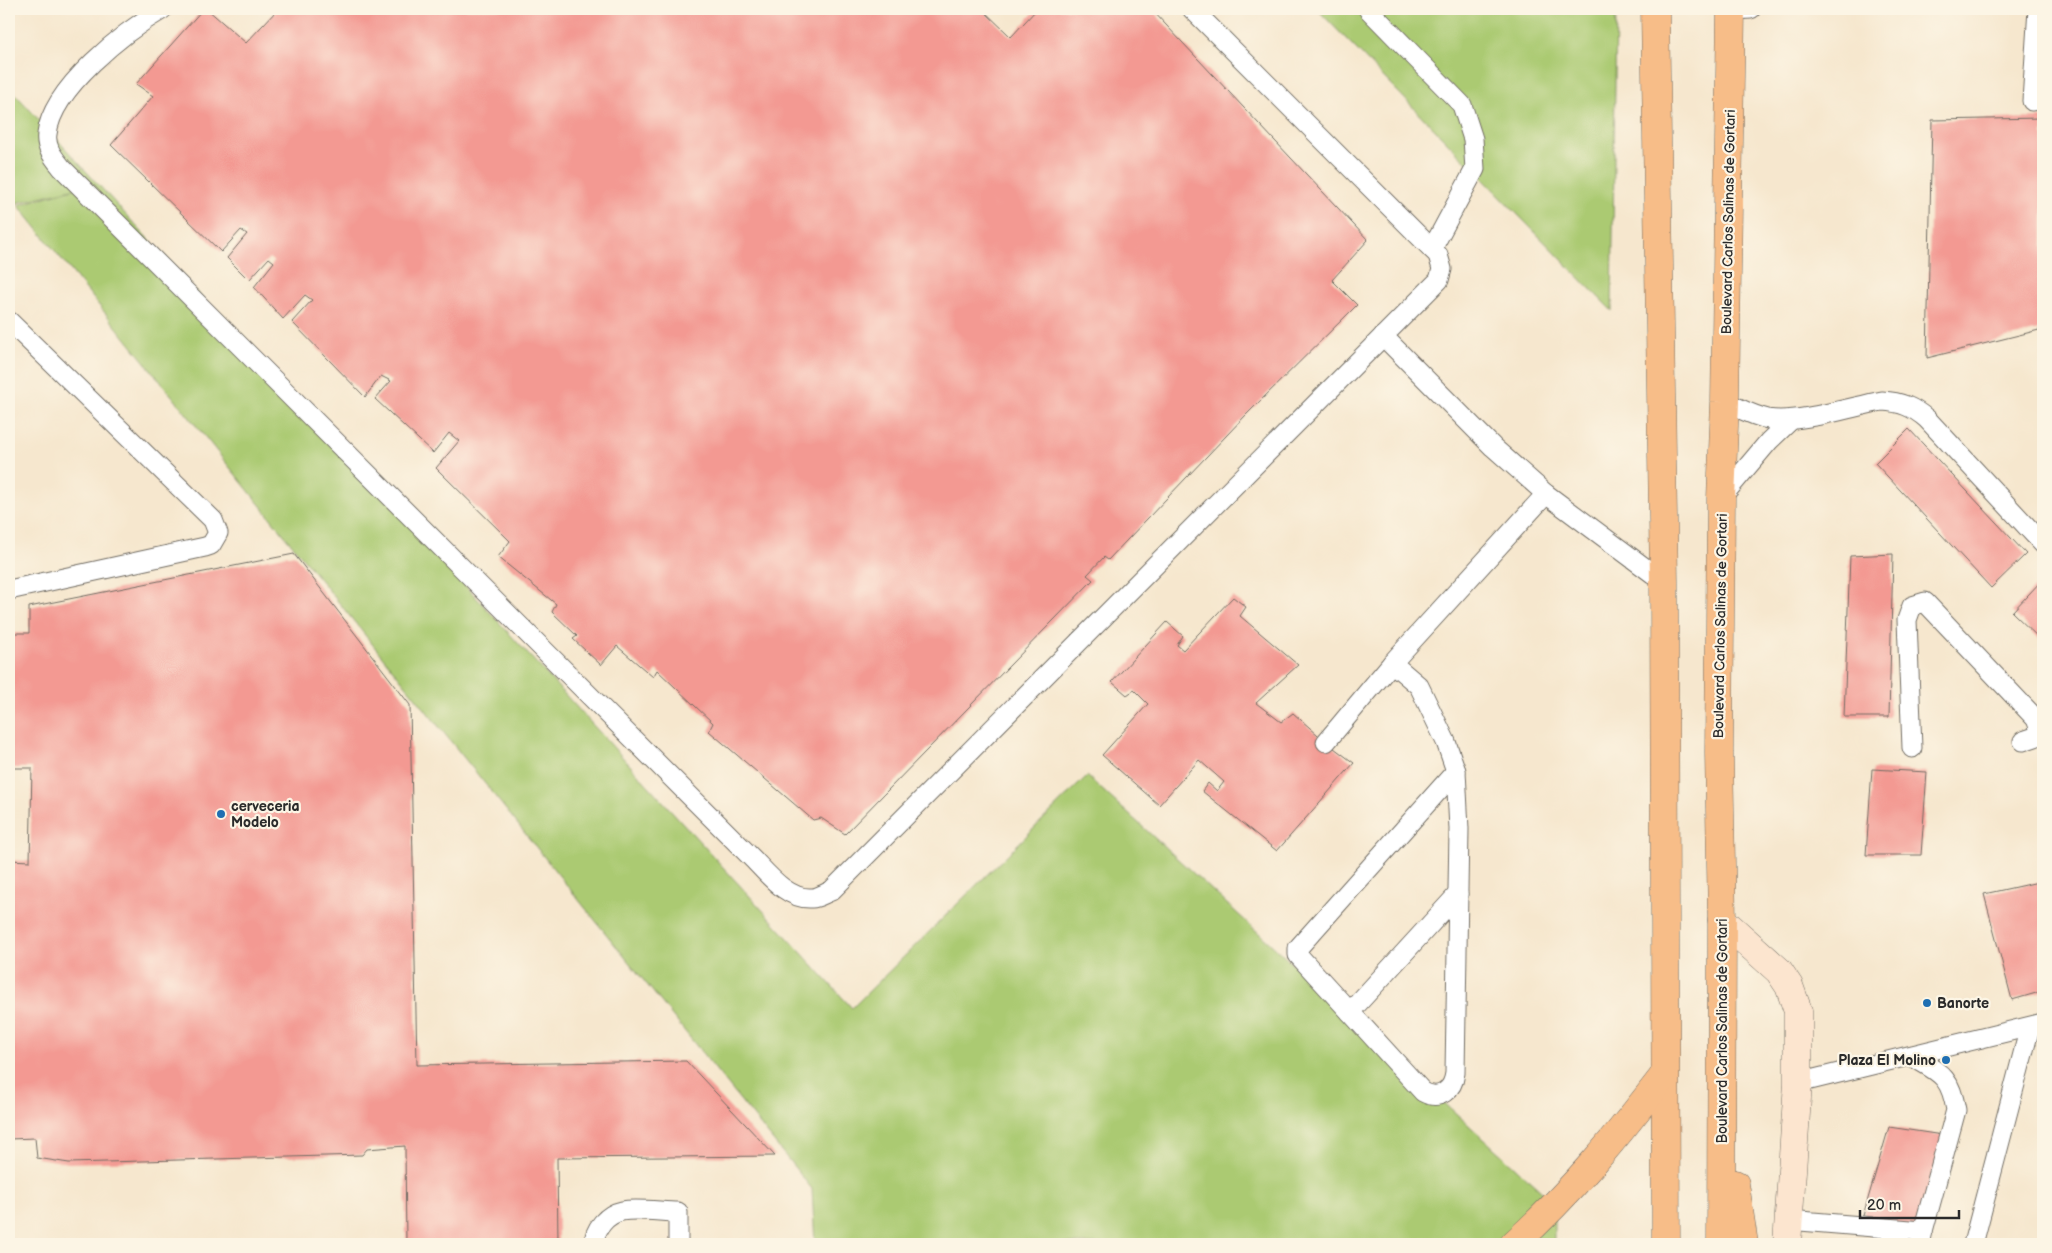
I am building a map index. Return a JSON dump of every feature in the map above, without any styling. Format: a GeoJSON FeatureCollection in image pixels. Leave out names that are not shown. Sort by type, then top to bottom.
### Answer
{"type":"FeatureCollection","features":[{"type":"Feature","properties":{"kind":"main road"},"geometry":{"type":"LineString","coordinates":[[1655,9],[1664,582],[1666,1244]]}},
{"type":"Feature","properties":{"kind":"main road","name":"Boulevard Carlos Salinas de Gortari"},"geometry":{"type":"LineString","coordinates":[[1722,1244],[1722,920],[1718,753],[1721,498],[1738,9]]}},
{"type":"Feature","properties":{"kind":"main road"},"geometry":{"type":"LineString","coordinates":[[1514,1244],[1549,1213],[1577,1182],[1616,1138],[1665,1074]]}},
{"type":"Feature","properties":{"kind":"main road"},"geometry":{"type":"LineString","coordinates":[[1722,1108],[1744,1244]]}},
{"type":"Feature","properties":{"kind":"street"},"geometry":{"type":"LineString","coordinates":[[1722,920],[1761,953],[1778,971],[1789,986],[1798,1011],[1798,1083],[1788,1232]]}},
{"type":"Feature","properties":{"kind":"lane"},"geometry":{"type":"LineString","coordinates":[[153,12],[93,62],[60,101],[47,134],[47,144],[51,155],[750,857],[777,883],[798,898],[814,898],[831,891],[1439,280],[1442,269],[1441,262],[1432,248],[1192,9]]}},
{"type":"Feature","properties":{"kind":"lane"},"geometry":{"type":"LineString","coordinates":[[1368,9],[1462,106],[1473,139],[1475,169],[1432,248]]}},
{"type":"Feature","properties":{"kind":"lane"},"geometry":{"type":"LineString","coordinates":[[2032,101],[2038,9]]}},
{"type":"Feature","properties":{"kind":"lane"},"geometry":{"type":"LineString","coordinates":[[9,321],[213,520],[218,533],[216,540],[211,545],[205,547],[9,590]]}},
{"type":"Feature","properties":{"kind":"lane"},"geometry":{"type":"LineString","coordinates":[[1383,336],[1493,448],[1546,494],[1664,582]]}},
{"type":"Feature","properties":{"kind":"lane"},"geometry":{"type":"LineString","coordinates":[[1725,402],[1762,417],[1791,420],[1882,401],[1897,402],[1909,406],[1927,419],[2043,544]]}},
{"type":"Feature","properties":{"kind":"lane"},"geometry":{"type":"LineString","coordinates":[[1721,498],[1770,440],[1791,420]]}},
{"type":"Feature","properties":{"kind":"lane"},"geometry":{"type":"LineString","coordinates":[[1326,742],[1392,663],[1546,494]]}},
{"type":"Feature","properties":{"kind":"lane"},"geometry":{"type":"LineString","coordinates":[[1912,748],[1907,620],[1912,606],[1925,602],[2036,719],[2040,730],[2035,737],[2023,741]]}},
{"type":"Feature","properties":{"kind":"lane"},"geometry":{"type":"LineString","coordinates":[[1392,663],[1419,686],[1446,742],[1456,771],[1459,829],[1455,1073],[1454,1080],[1449,1089],[1438,1095],[1428,1095],[1423,1092],[1302,961],[1298,955],[1298,948],[1456,771]]}},
{"type":"Feature","properties":{"kind":"lane"},"geometry":{"type":"LineString","coordinates":[[1350,1012],[1458,894]]}},
{"type":"Feature","properties":{"kind":"lane"},"geometry":{"type":"LineString","coordinates":[[1798,1083],[2036,1025],[1973,1244]]}},
{"type":"Feature","properties":{"kind":"lane"},"geometry":{"type":"LineString","coordinates":[[1788,1232],[1921,1238],[1956,1110],[1953,1090],[1943,1076],[1911,1056]]}},
{"type":"Feature","properties":{"kind":"lane"},"geometry":{"type":"LineString","coordinates":[[594,1244],[594,1236],[605,1220],[622,1211],[678,1212],[678,1244]]}},
{"type":"Feature","properties":{"kind":"green space"},"geometry":{"type":"Polygon","coordinates":[[[1317,9],[1616,9],[1612,311],[1317,9]]]}},
{"type":"Feature","properties":{"kind":"green space"},"geometry":{"type":"Polygon","coordinates":[[[9,87],[852,1008],[1087,776],[1554,1203],[1554,1244],[815,1244],[812,1189],[18,205],[76,188],[9,205],[9,87]]]}},
{"type":"Feature","properties":{"kind":"building"},"geometry":{"type":"Polygon","coordinates":[[[203,9],[207,9],[246,43],[278,9],[982,9],[1011,37],[1037,9],[1151,9],[1368,240],[1332,280],[1357,305],[1246,415],[1108,560],[1104,557],[1087,575],[1093,580],[845,834],[821,818],[813,820],[709,731],[713,723],[657,670],[653,677],[617,646],[601,665],[573,639],[577,636],[552,612],[556,604],[498,557],[510,541],[436,468],[459,441],[449,433],[433,453],[375,399],[391,381],[381,376],[365,397],[292,322],[312,300],[305,295],[283,319],[254,287],[274,262],[269,258],[249,280],[227,258],[247,234],[241,230],[221,252],[111,145],[153,96],[136,84],[203,9]]]}},
{"type":"Feature","properties":{"kind":"building"},"geometry":{"type":"Polygon","coordinates":[[[2043,118],[2043,329],[1927,358],[1932,120],[2043,118]]]}},
{"type":"Feature","properties":{"kind":"building"},"geometry":{"type":"Polygon","coordinates":[[[1909,429],[2026,554],[1991,588],[1875,463],[1909,429]]]}},
{"type":"Feature","properties":{"kind":"building","name":"cerveceria Modelo"},"geometry":{"type":"Polygon","coordinates":[[[294,554],[410,705],[417,1065],[686,1061],[775,1156],[557,1158],[558,1244],[406,1244],[405,1146],[367,1149],[362,1155],[69,1163],[37,1158],[35,1138],[9,1139],[9,860],[30,861],[32,768],[9,768],[9,633],[29,633],[29,607],[294,554]]]}},
{"type":"Feature","properties":{"kind":"building"},"geometry":{"type":"Polygon","coordinates":[[[1893,554],[1889,717],[1844,717],[1850,556],[1893,554]]]}},
{"type":"Feature","properties":{"kind":"building"},"geometry":{"type":"Polygon","coordinates":[[[2043,579],[2043,642],[2012,612],[2043,579]]]}},
{"type":"Feature","properties":{"kind":"building"},"geometry":{"type":"Polygon","coordinates":[[[1233,597],[1246,607],[1240,616],[1298,665],[1256,703],[1281,722],[1293,713],[1326,742],[1354,763],[1277,851],[1202,791],[1208,783],[1217,791],[1224,782],[1199,760],[1159,805],[1102,755],[1148,704],[1134,690],[1127,695],[1112,682],[1167,622],[1183,636],[1177,645],[1183,650],[1233,597]]]}},
{"type":"Feature","properties":{"kind":"building"},"geometry":{"type":"Polygon","coordinates":[[[1872,769],[1927,772],[1921,855],[1866,855],[1872,769]]]}},
{"type":"Feature","properties":{"kind":"building"},"geometry":{"type":"Polygon","coordinates":[[[2043,881],[2043,991],[2012,1000],[1984,894],[2043,881]]]}},
{"type":"Feature","properties":{"kind":"building"},"geometry":{"type":"Polygon","coordinates":[[[1889,1127],[1949,1136],[1923,1231],[1860,1226],[1889,1127]]]}},
{"type":"Feature","properties":{"kind":"place","name":"cerveceria Modelo"},"geometry":{"type":"Point","coordinates":[221,814]}},
{"type":"Feature","properties":{"kind":"place","name":"Banorte"},"geometry":{"type":"Point","coordinates":[1927,1003]}},
{"type":"Feature","properties":{"kind":"place","name":"Plaza El Molino"},"geometry":{"type":"Point","coordinates":[1946,1060]}}]}
